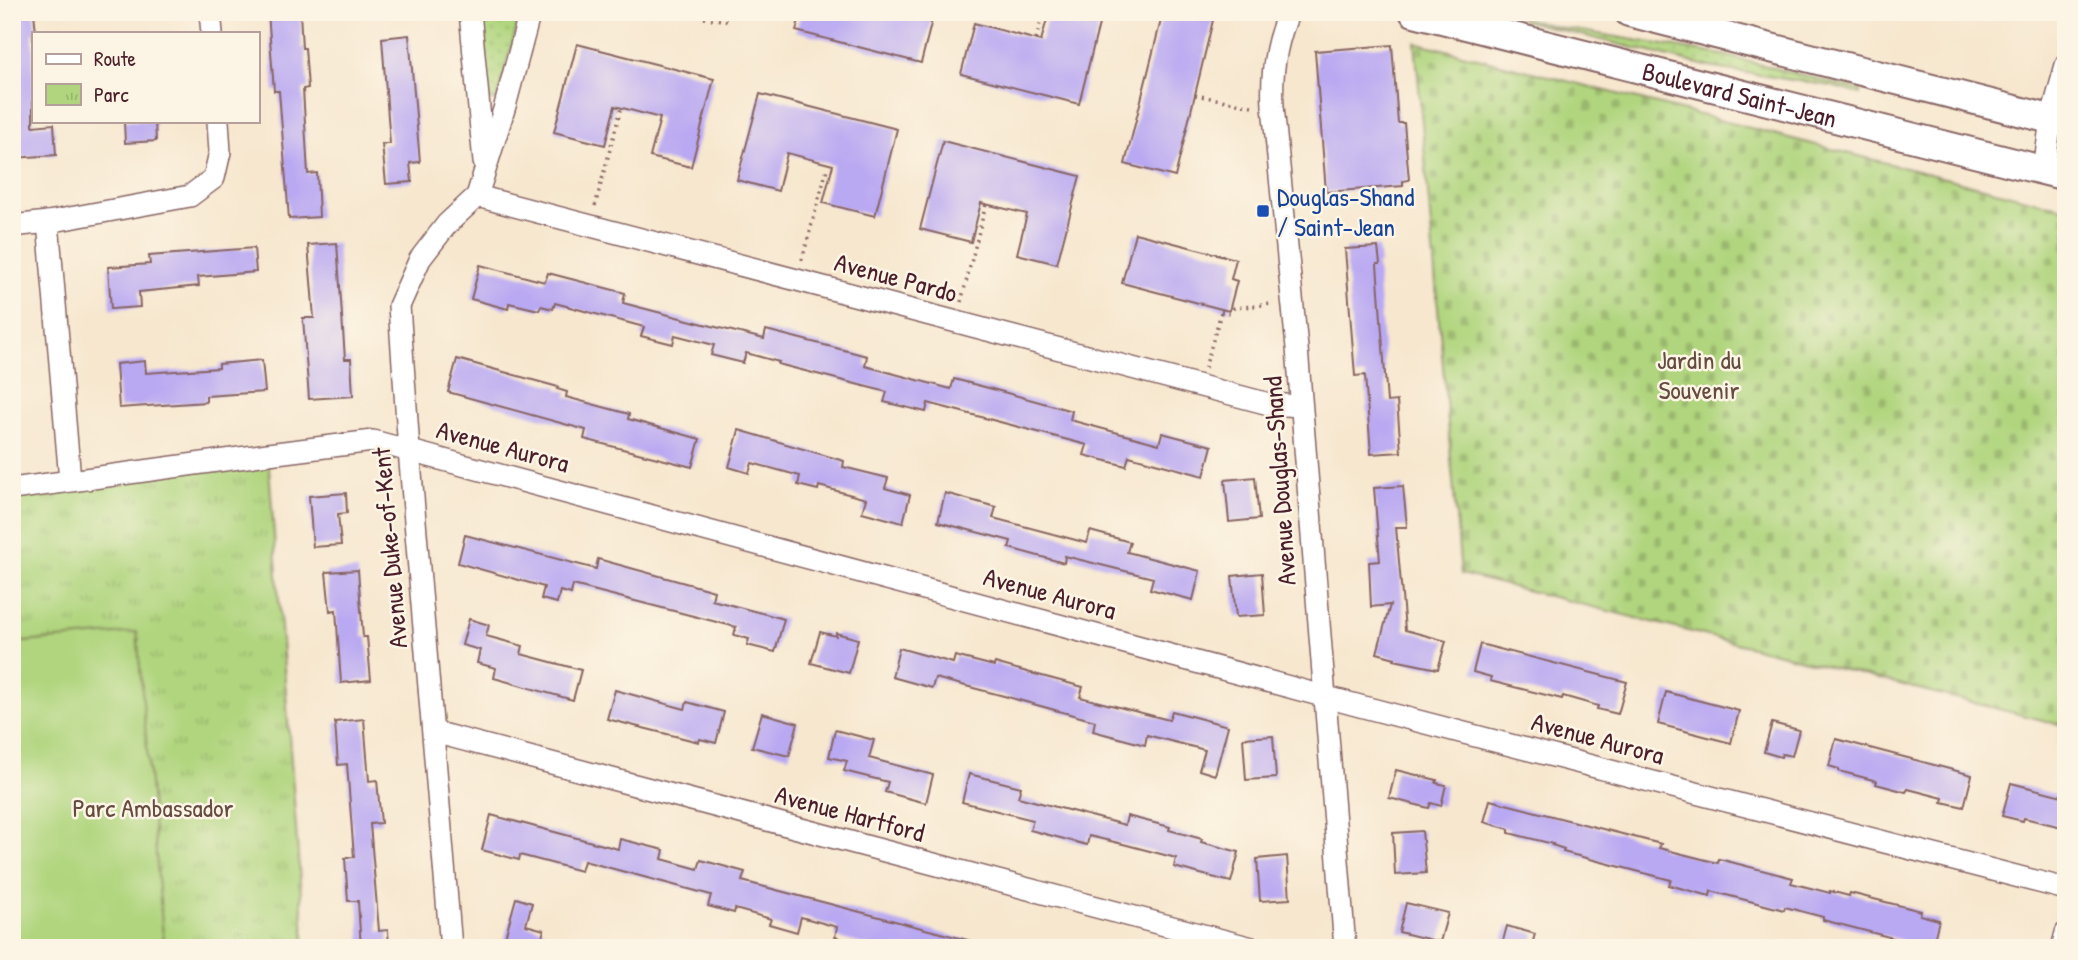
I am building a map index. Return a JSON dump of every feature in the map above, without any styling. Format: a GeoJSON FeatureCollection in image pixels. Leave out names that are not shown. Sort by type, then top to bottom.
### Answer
{"type":"FeatureCollection","features":[{"type":"Feature","properties":{"kind":"main road","name":"Boulevard Saint-Jean"},"geometry":{"type":"LineString","coordinates":[[1414,12],[2055,173]]}},
{"type":"Feature","properties":{"kind":"main road","name":"Boulevard Saint-Jean"},"geometry":{"type":"LineString","coordinates":[[1629,12],[2058,121]]}},
{"type":"Feature","properties":{"kind":"street"},"geometry":{"type":"LineString","coordinates":[[210,12],[212,32]]}},
{"type":"Feature","properties":{"kind":"street","name":"Avenue Duke-of-Kent"},"geometry":{"type":"LineString","coordinates":[[470,12],[485,171]]}},
{"type":"Feature","properties":{"kind":"street","name":"Avenue Duke-of-Kent"},"geometry":{"type":"LineString","coordinates":[[451,948],[399,306],[421,259],[447,224],[477,196],[530,12]]}},
{"type":"Feature","properties":{"kind":"street","name":"Avenue Douglas-Shand"},"geometry":{"type":"LineString","coordinates":[[1289,12],[1275,55],[1272,90],[1278,176],[1292,290],[1345,948]]}},
{"type":"Feature","properties":{"kind":"street"},"geometry":{"type":"LineString","coordinates":[[2055,173],[2058,121],[2066,65]]}},
{"type":"Feature","properties":{"kind":"street"},"geometry":{"type":"LineString","coordinates":[[12,226],[190,196],[214,178],[220,152],[218,122]]}},
{"type":"Feature","properties":{"kind":"street","name":"Avenue Pardo"},"geometry":{"type":"LineString","coordinates":[[477,196],[1269,404],[1301,407]]}},
{"type":"Feature","properties":{"kind":"street"},"geometry":{"type":"LineString","coordinates":[[48,222],[70,480]]}},
{"type":"Feature","properties":{"kind":"street","name":"Avenue Aurora"},"geometry":{"type":"LineString","coordinates":[[12,489],[373,442],[1325,696],[2066,889]]}},
{"type":"Feature","properties":{"kind":"street","name":"Avenue Hartford"},"geometry":{"type":"LineString","coordinates":[[433,732],[1252,948]]}},
{"type":"Feature","properties":{"kind":"street"},"geometry":{"type":"LineString","coordinates":[[2062,948],[2066,933]]}},
{"type":"Feature","properties":{"kind":"path"},"geometry":{"type":"LineString","coordinates":[[1036,39],[1043,12]]}},
{"type":"Feature","properties":{"kind":"path"},"geometry":{"type":"LineString","coordinates":[[704,18],[730,21]]}},
{"type":"Feature","properties":{"kind":"path"},"geometry":{"type":"LineString","coordinates":[[1195,95],[1255,106]]}},
{"type":"Feature","properties":{"kind":"path"},"geometry":{"type":"LineString","coordinates":[[594,208],[621,108]]}},
{"type":"Feature","properties":{"kind":"path"},"geometry":{"type":"LineString","coordinates":[[802,262],[827,169],[832,170]]}},
{"type":"Feature","properties":{"kind":"path"},"geometry":{"type":"LineString","coordinates":[[960,304],[986,204]]}},
{"type":"Feature","properties":{"kind":"path"},"geometry":{"type":"LineString","coordinates":[[1205,368],[1221,310],[1230,313],[1234,308],[1274,304]]}},
{"type":"Feature","properties":{"kind":"green space"},"geometry":{"type":"Polygon","coordinates":[[[481,12],[521,12],[497,100],[488,99],[481,12]]]}},
{"type":"Feature","properties":{"kind":"green space"},"geometry":{"type":"Polygon","coordinates":[[[1521,17],[1558,27],[1723,55],[1861,90],[1860,94],[1831,86],[1714,68],[1521,20],[1521,17]]]}},
{"type":"Feature","properties":{"kind":"green space","name":"Jardin du Souvenir"},"geometry":{"type":"Polygon","coordinates":[[[1415,42],[2066,209],[2066,726],[1461,574],[1415,42]]]}},
{"type":"Feature","properties":{"kind":"green space","name":"Parc Ambassador"},"geometry":{"type":"Polygon","coordinates":[[[268,454],[305,948],[12,948],[12,491],[268,454]]]}},
{"type":"Feature","properties":{"kind":"green space"},"geometry":{"type":"Polygon","coordinates":[[[137,632],[164,948],[12,948],[12,643],[137,632]]]}},
{"type":"Feature","properties":{"kind":"building"},"geometry":{"type":"Polygon","coordinates":[[[12,12],[34,12],[36,32],[32,32],[32,122],[33,126],[54,124],[56,155],[14,158],[12,12]]]}},
{"type":"Feature","properties":{"kind":"building"},"geometry":{"type":"Polygon","coordinates":[[[268,12],[300,12],[308,88],[303,89],[308,174],[317,173],[319,217],[289,219],[279,91],[274,91],[268,12]]]}},
{"type":"Feature","properties":{"kind":"building"},"geometry":{"type":"Polygon","coordinates":[[[801,12],[934,12],[921,63],[796,31],[801,12]]]}},
{"type":"Feature","properties":{"kind":"building"},"geometry":{"type":"Polygon","coordinates":[[[1049,12],[1102,12],[1079,104],[961,74],[974,23],[1041,41],[1049,12]]]}},
{"type":"Feature","properties":{"kind":"building"},"geometry":{"type":"Polygon","coordinates":[[[1163,12],[1215,12],[1175,177],[1125,164],[1163,12]]]}},
{"type":"Feature","properties":{"kind":"building"},"geometry":{"type":"Polygon","coordinates":[[[409,35],[420,162],[410,163],[412,182],[386,184],[382,144],[390,144],[382,38],[409,35]]]}},
{"type":"Feature","properties":{"kind":"building"},"geometry":{"type":"Polygon","coordinates":[[[577,44],[714,79],[691,167],[650,157],[660,118],[615,106],[605,145],[554,132],[577,44]]]}},
{"type":"Feature","properties":{"kind":"building"},"geometry":{"type":"Polygon","coordinates":[[[1392,45],[1398,123],[1404,123],[1409,180],[1403,181],[1403,186],[1326,192],[1315,51],[1392,45]]]}},
{"type":"Feature","properties":{"kind":"building"},"geometry":{"type":"Polygon","coordinates":[[[760,94],[897,129],[875,216],[823,203],[833,165],[787,153],[778,191],[737,180],[760,94]]]}},
{"type":"Feature","properties":{"kind":"building"},"geometry":{"type":"Polygon","coordinates":[[[124,122],[155,122],[156,141],[125,143],[124,122]]]}},
{"type":"Feature","properties":{"kind":"building"},"geometry":{"type":"Polygon","coordinates":[[[943,141],[1080,176],[1057,264],[1017,254],[1027,214],[981,203],[971,242],[920,229],[943,141]]]}},
{"type":"Feature","properties":{"kind":"building"},"geometry":{"type":"Polygon","coordinates":[[[1135,233],[1236,259],[1231,279],[1237,281],[1229,311],[1122,283],[1135,233]]]}},
{"type":"Feature","properties":{"kind":"building"},"geometry":{"type":"Polygon","coordinates":[[[337,243],[345,359],[351,359],[353,396],[309,399],[303,318],[314,318],[308,245],[337,243]]]}},
{"type":"Feature","properties":{"kind":"building"},"geometry":{"type":"Polygon","coordinates":[[[1378,247],[1387,402],[1397,401],[1401,452],[1371,454],[1365,375],[1355,376],[1345,249],[1378,247]]]}},
{"type":"Feature","properties":{"kind":"building"},"geometry":{"type":"Polygon","coordinates":[[[254,248],[256,272],[198,277],[199,286],[139,292],[140,307],[111,309],[108,267],[150,264],[149,256],[254,248]]]}},
{"type":"Feature","properties":{"kind":"building"},"geometry":{"type":"Polygon","coordinates":[[[480,265],[545,282],[548,273],[625,293],[623,303],[692,321],[764,339],[766,330],[867,356],[865,366],[951,389],[954,379],[996,390],[1072,411],[1070,420],[1159,444],[1162,433],[1212,446],[1204,476],[1129,456],[1126,466],[1084,455],[1087,445],[928,403],[926,412],[884,402],[887,392],[746,353],[743,363],[711,355],[714,345],[675,335],[673,344],[641,336],[644,327],[555,303],[553,309],[541,306],[539,310],[509,303],[508,309],[471,299],[480,265]]]}},
{"type":"Feature","properties":{"kind":"building"},"geometry":{"type":"Polygon","coordinates":[[[457,359],[558,387],[557,389],[567,392],[566,397],[629,414],[628,419],[700,439],[692,467],[584,439],[586,430],[448,392],[457,359]]]}},
{"type":"Feature","properties":{"kind":"building"},"geometry":{"type":"Polygon","coordinates":[[[262,360],[265,392],[206,396],[206,402],[119,408],[116,364],[145,361],[146,373],[219,368],[219,364],[262,360]]]}},
{"type":"Feature","properties":{"kind":"building"},"geometry":{"type":"Polygon","coordinates":[[[739,430],[844,461],[843,467],[888,478],[885,488],[910,495],[903,523],[862,512],[866,499],[819,486],[818,490],[798,485],[800,476],[752,463],[749,473],[729,467],[739,430]]]}},
{"type":"Feature","properties":{"kind":"building"},"geometry":{"type":"Polygon","coordinates":[[[1255,477],[1259,519],[1229,522],[1225,480],[1255,477]]]}},
{"type":"Feature","properties":{"kind":"building"},"geometry":{"type":"Polygon","coordinates":[[[1403,486],[1407,527],[1396,527],[1405,630],[1446,641],[1438,669],[1394,660],[1395,658],[1377,653],[1390,605],[1371,607],[1369,562],[1380,561],[1374,488],[1403,486]]]}},
{"type":"Feature","properties":{"kind":"building"},"geometry":{"type":"Polygon","coordinates":[[[346,493],[347,513],[338,514],[341,545],[313,547],[309,496],[346,493]]]}},
{"type":"Feature","properties":{"kind":"building"},"geometry":{"type":"Polygon","coordinates":[[[945,493],[996,507],[993,518],[1087,543],[1090,531],[1130,542],[1127,552],[1200,571],[1193,600],[1150,589],[1153,578],[1065,556],[1064,563],[1009,548],[1011,541],[938,522],[945,493]]]}},
{"type":"Feature","properties":{"kind":"building"},"geometry":{"type":"Polygon","coordinates":[[[465,535],[596,569],[598,559],[714,591],[712,600],[784,619],[775,652],[747,645],[749,639],[734,635],[736,627],[573,585],[571,594],[560,591],[557,603],[541,599],[544,587],[458,563],[465,535]]]}},
{"type":"Feature","properties":{"kind":"building"},"geometry":{"type":"Polygon","coordinates":[[[358,570],[363,637],[367,637],[371,680],[341,683],[336,610],[330,611],[326,572],[358,570]]]}},
{"type":"Feature","properties":{"kind":"building"},"geometry":{"type":"Polygon","coordinates":[[[1262,573],[1265,615],[1236,617],[1232,576],[1262,573]]]}},
{"type":"Feature","properties":{"kind":"building"},"geometry":{"type":"Polygon","coordinates":[[[469,619],[489,625],[486,636],[523,646],[521,654],[581,670],[573,700],[494,678],[496,668],[477,663],[480,650],[462,645],[469,619]]]}},
{"type":"Feature","properties":{"kind":"building"},"geometry":{"type":"Polygon","coordinates":[[[820,632],[858,639],[849,673],[811,663],[820,632]]]}},
{"type":"Feature","properties":{"kind":"building"},"geometry":{"type":"Polygon","coordinates":[[[1480,644],[1627,682],[1618,714],[1563,696],[1562,699],[1490,681],[1491,677],[1473,672],[1480,644]]]}},
{"type":"Feature","properties":{"kind":"building"},"geometry":{"type":"Polygon","coordinates":[[[899,648],[953,663],[955,656],[994,666],[995,663],[1083,687],[1080,697],[1169,720],[1172,711],[1228,726],[1215,775],[1199,770],[1205,750],[1147,735],[1145,745],[1093,731],[1095,721],[935,678],[932,688],[892,677],[899,648]]]}},
{"type":"Feature","properties":{"kind":"building"},"geometry":{"type":"Polygon","coordinates":[[[615,690],[685,709],[687,702],[724,712],[716,743],[700,739],[699,742],[607,719],[615,690]]]}},
{"type":"Feature","properties":{"kind":"building"},"geometry":{"type":"Polygon","coordinates":[[[1666,692],[1739,711],[1731,743],[1658,724],[1666,692]]]}},
{"type":"Feature","properties":{"kind":"building"},"geometry":{"type":"Polygon","coordinates":[[[762,713],[798,723],[789,756],[752,747],[762,713]]]}},
{"type":"Feature","properties":{"kind":"building"},"geometry":{"type":"Polygon","coordinates":[[[364,719],[369,781],[377,780],[381,823],[370,824],[379,931],[388,930],[389,948],[361,948],[358,901],[348,901],[345,858],[354,857],[347,764],[338,765],[335,722],[364,719]]]}},
{"type":"Feature","properties":{"kind":"building"},"geometry":{"type":"Polygon","coordinates":[[[1772,723],[1799,730],[1792,756],[1782,754],[1781,757],[1764,752],[1772,723]]]}},
{"type":"Feature","properties":{"kind":"building"},"geometry":{"type":"Polygon","coordinates":[[[835,730],[874,740],[869,758],[933,775],[926,803],[885,792],[888,782],[844,771],[847,761],[829,757],[835,730]]]}},
{"type":"Feature","properties":{"kind":"building"},"geometry":{"type":"Polygon","coordinates":[[[1273,736],[1276,778],[1246,780],[1243,738],[1273,736]]]}},
{"type":"Feature","properties":{"kind":"building"},"geometry":{"type":"Polygon","coordinates":[[[1836,739],[1972,775],[1964,807],[1942,802],[1943,798],[1876,784],[1877,781],[1829,766],[1836,739]]]}},
{"type":"Feature","properties":{"kind":"building"},"geometry":{"type":"Polygon","coordinates":[[[1396,770],[1437,780],[1436,783],[1446,785],[1441,806],[1431,803],[1429,808],[1389,798],[1396,770]]]}},
{"type":"Feature","properties":{"kind":"building"},"geometry":{"type":"Polygon","coordinates":[[[969,774],[1021,787],[1018,797],[1125,825],[1127,816],[1170,827],[1169,830],[1202,839],[1201,842],[1239,852],[1231,882],[1174,867],[1176,858],[1127,845],[1089,836],[1087,845],[1030,830],[1033,820],[962,802],[969,774]]]}},
{"type":"Feature","properties":{"kind":"building"},"geometry":{"type":"Polygon","coordinates":[[[2011,783],[2066,797],[2066,828],[2002,816],[2011,783]]]}},
{"type":"Feature","properties":{"kind":"building"},"geometry":{"type":"Polygon","coordinates":[[[1490,800],[1661,844],[1659,848],[1718,863],[1719,859],[1793,878],[1791,883],[1830,893],[1849,896],[1850,893],[1921,911],[1920,915],[1939,920],[1932,948],[1823,920],[1823,917],[1785,907],[1784,910],[1711,891],[1710,896],[1669,885],[1671,880],[1563,852],[1564,849],[1553,844],[1509,833],[1509,829],[1484,822],[1490,800]]]}},
{"type":"Feature","properties":{"kind":"building"},"geometry":{"type":"Polygon","coordinates":[[[491,815],[618,849],[620,839],[664,850],[662,859],[698,869],[701,860],[745,872],[742,881],[975,942],[974,948],[876,948],[835,937],[837,927],[801,917],[797,932],[769,924],[771,919],[735,909],[734,913],[708,906],[711,895],[584,861],[581,871],[520,855],[519,860],[482,850],[491,815]]]}},
{"type":"Feature","properties":{"kind":"building"},"geometry":{"type":"Polygon","coordinates":[[[1422,831],[1426,873],[1395,875],[1393,833],[1422,831]]]}},
{"type":"Feature","properties":{"kind":"building"},"geometry":{"type":"Polygon","coordinates":[[[1287,856],[1290,899],[1260,901],[1257,859],[1287,856]]]}},
{"type":"Feature","properties":{"kind":"building"},"geometry":{"type":"Polygon","coordinates":[[[516,898],[532,903],[526,925],[544,930],[539,948],[502,948],[516,898]]]}},
{"type":"Feature","properties":{"kind":"building"},"geometry":{"type":"Polygon","coordinates":[[[1406,903],[1448,913],[1440,942],[1399,932],[1406,903]]]}},
{"type":"Feature","properties":{"kind":"building"},"geometry":{"type":"Polygon","coordinates":[[[1507,926],[1535,934],[1531,948],[1501,948],[1507,926]]]}},
{"type":"Feature","properties":{"kind":"place","name":"Douglas-Shand / Saint-Jean"},"geometry":{"type":"Point","coordinates":[1263,211]}}]}
